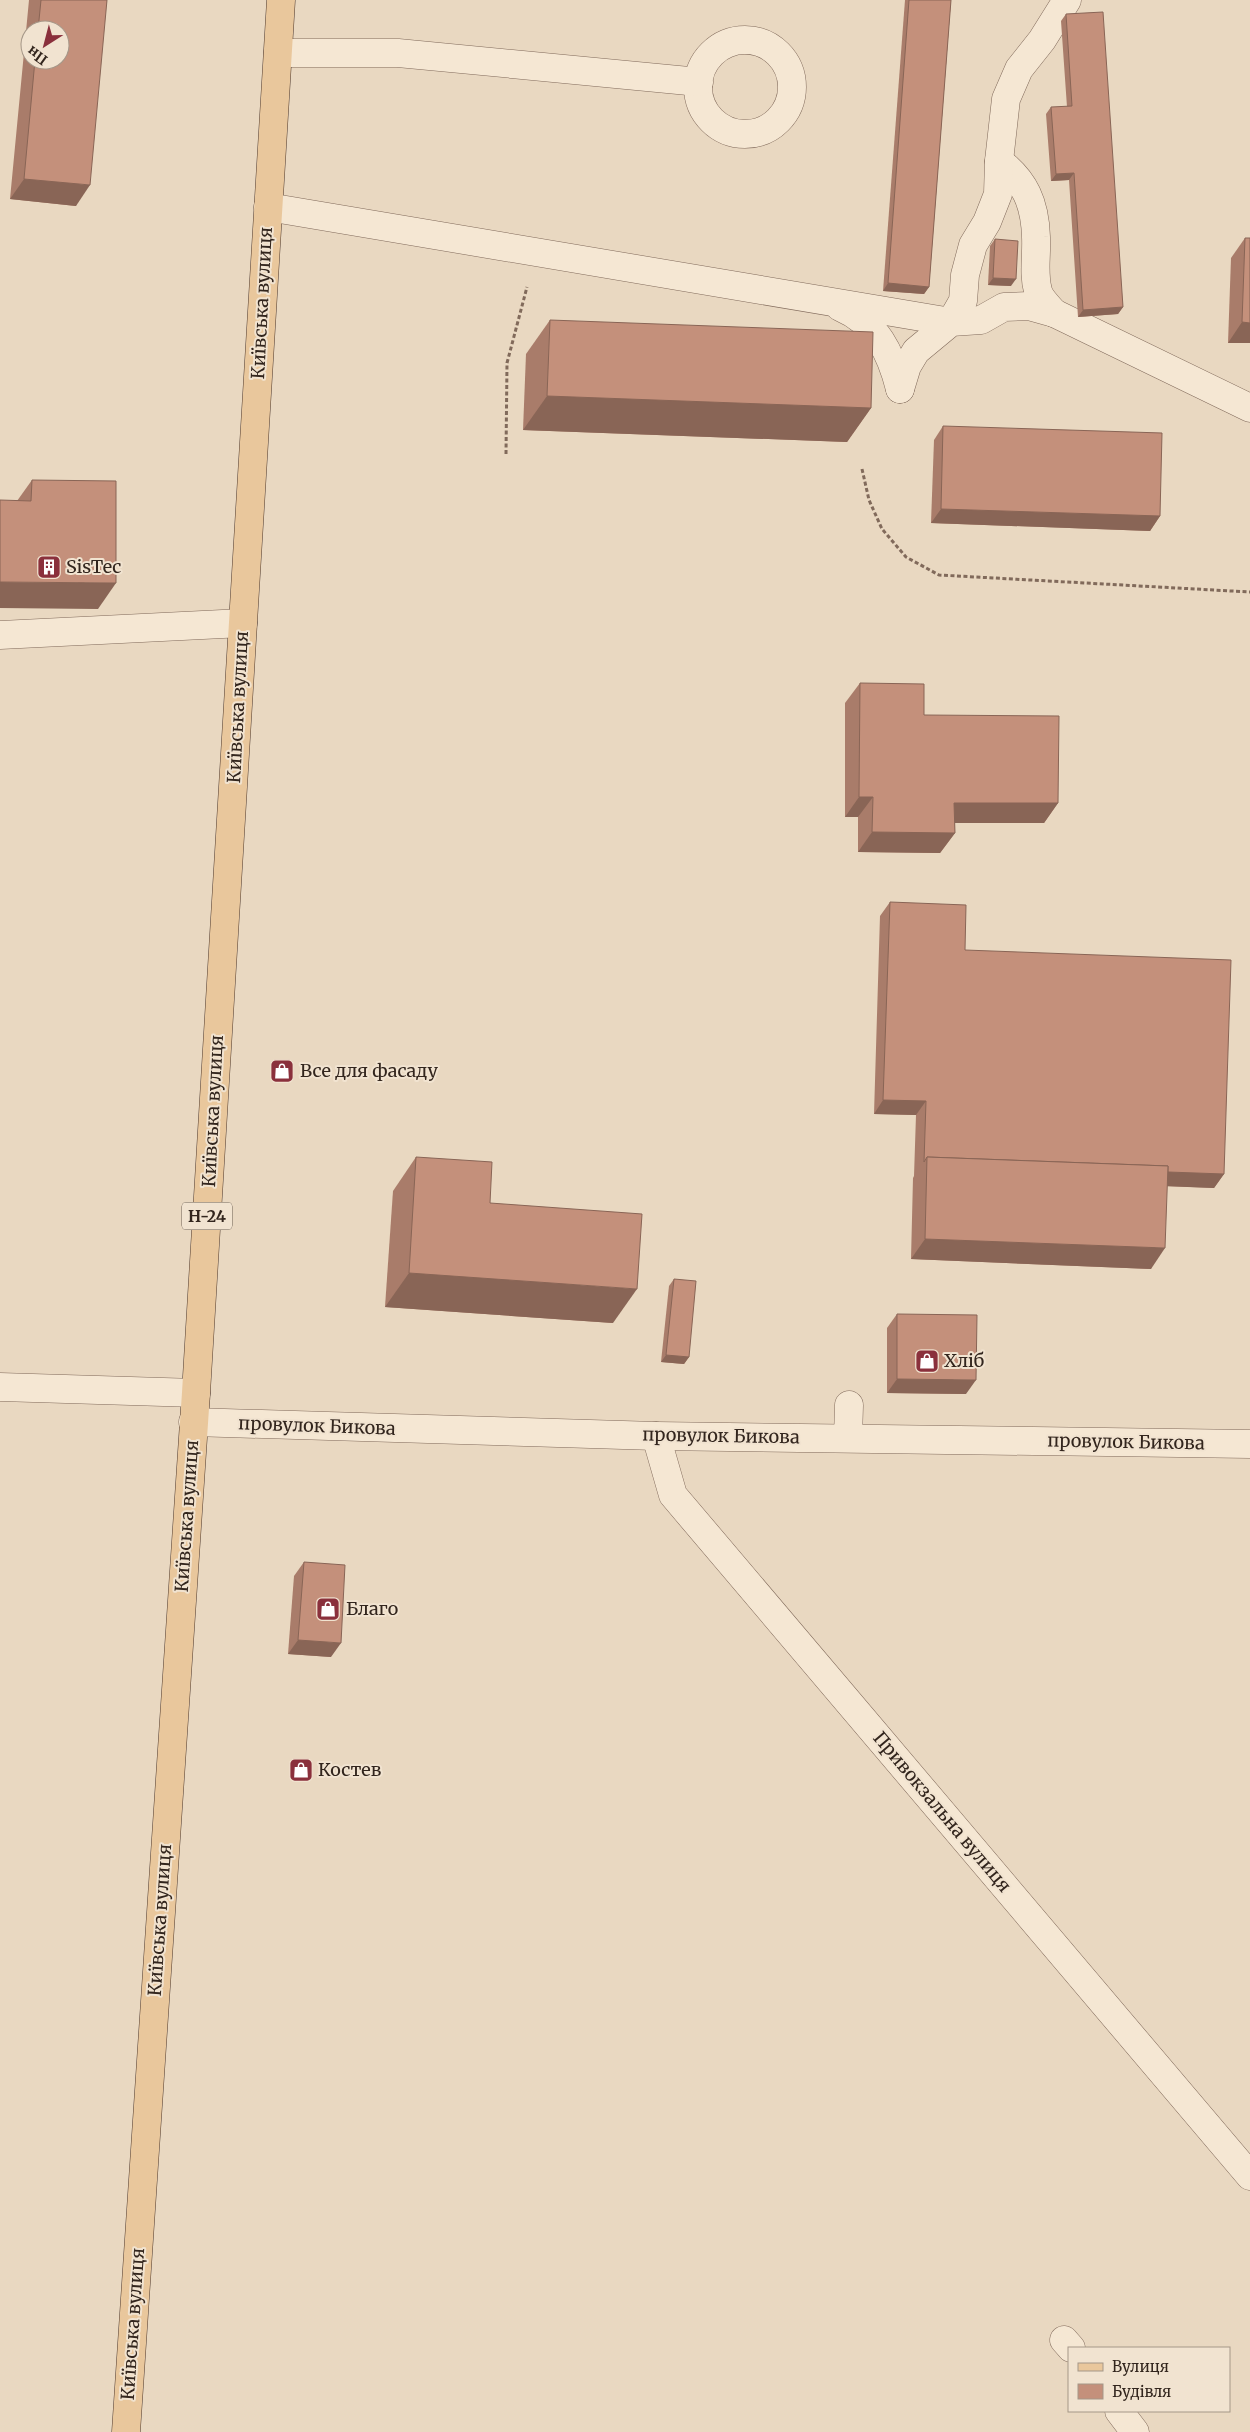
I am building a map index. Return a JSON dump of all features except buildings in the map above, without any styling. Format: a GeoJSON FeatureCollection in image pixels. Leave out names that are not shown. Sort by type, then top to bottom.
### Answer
{"type":"FeatureCollection","features":[{"type":"Feature","properties":{"kind":"main road","name":"Київська вулиця"},"geometry":{"type":"LineString","coordinates":[[126,2432],[196,1393],[281,0]]}},
{"type":"Feature","properties":{"kind":"street"},"geometry":{"type":"LineString","coordinates":[[824,301],[844,309],[862,320],[879,338],[892,360],[900,389],[907,366],[916,350],[951,322],[963,301],[966,274],[973,246],[988,222],[998,194],[999,161],[1006,99],[1019,69],[1042,40],[1067,0]]}},
{"type":"Feature","properties":{"kind":"street"},"geometry":{"type":"LineString","coordinates":[[278,53],[398,53],[699,82]]}},
{"type":"Feature","properties":{"kind":"street"},"geometry":{"type":"LineString","coordinates":[[999,161],[1014,172],[1027,190],[1037,238],[1034,263],[1038,293],[1054,313]]}},
{"type":"Feature","properties":{"kind":"street"},"geometry":{"type":"LineString","coordinates":[[268,207],[951,322],[981,320],[1004,306],[1029,306],[1054,313],[1250,408]]}},
{"type":"Feature","properties":{"kind":"street"},"geometry":{"type":"LineString","coordinates":[[0,635],[243,623]]}},
{"type":"Feature","properties":{"kind":"street"},"geometry":{"type":"LineString","coordinates":[[0,1387],[196,1393]]}},
{"type":"Feature","properties":{"kind":"street"},"geometry":{"type":"LineString","coordinates":[[848,1438],[849,1405]]}},
{"type":"Feature","properties":{"kind":"street","name":"провулок Бикова"},"geometry":{"type":"LineString","coordinates":[[193,1422],[656,1436],[1250,1444]]}},
{"type":"Feature","properties":{"kind":"street","name":"Привокзальна вулиця"},"geometry":{"type":"LineString","coordinates":[[656,1436],[673,1495],[1250,2176]]}},
{"type":"Feature","properties":{"kind":"street"},"geometry":{"type":"LineString","coordinates":[[1120,2412],[1135,2432]]}},
{"type":"Feature","properties":{"kind":"path"},"geometry":{"type":"LineString","coordinates":[[506,454],[507,363],[536,252]]}},
{"type":"Feature","properties":{"kind":"path"},"geometry":{"type":"LineString","coordinates":[[862,469],[869,500],[882,529],[906,557],[939,576],[1250,592]]}},
{"type":"Feature","properties":{"kind":"place","name":"SisTec"},"geometry":{"type":"Point","coordinates":[49,567]}},
{"type":"Feature","properties":{"kind":"place","name":"Все для фасаду"},"geometry":{"type":"Point","coordinates":[282,1071]}},
{"type":"Feature","properties":{"kind":"place","name":"Хліб"},"geometry":{"type":"Point","coordinates":[927,1361]}},
{"type":"Feature","properties":{"kind":"place","name":"Благо"},"geometry":{"type":"Point","coordinates":[328,1609]}},
{"type":"Feature","properties":{"kind":"place","name":"Костев"},"geometry":{"type":"Point","coordinates":[301,1770]}}]}
